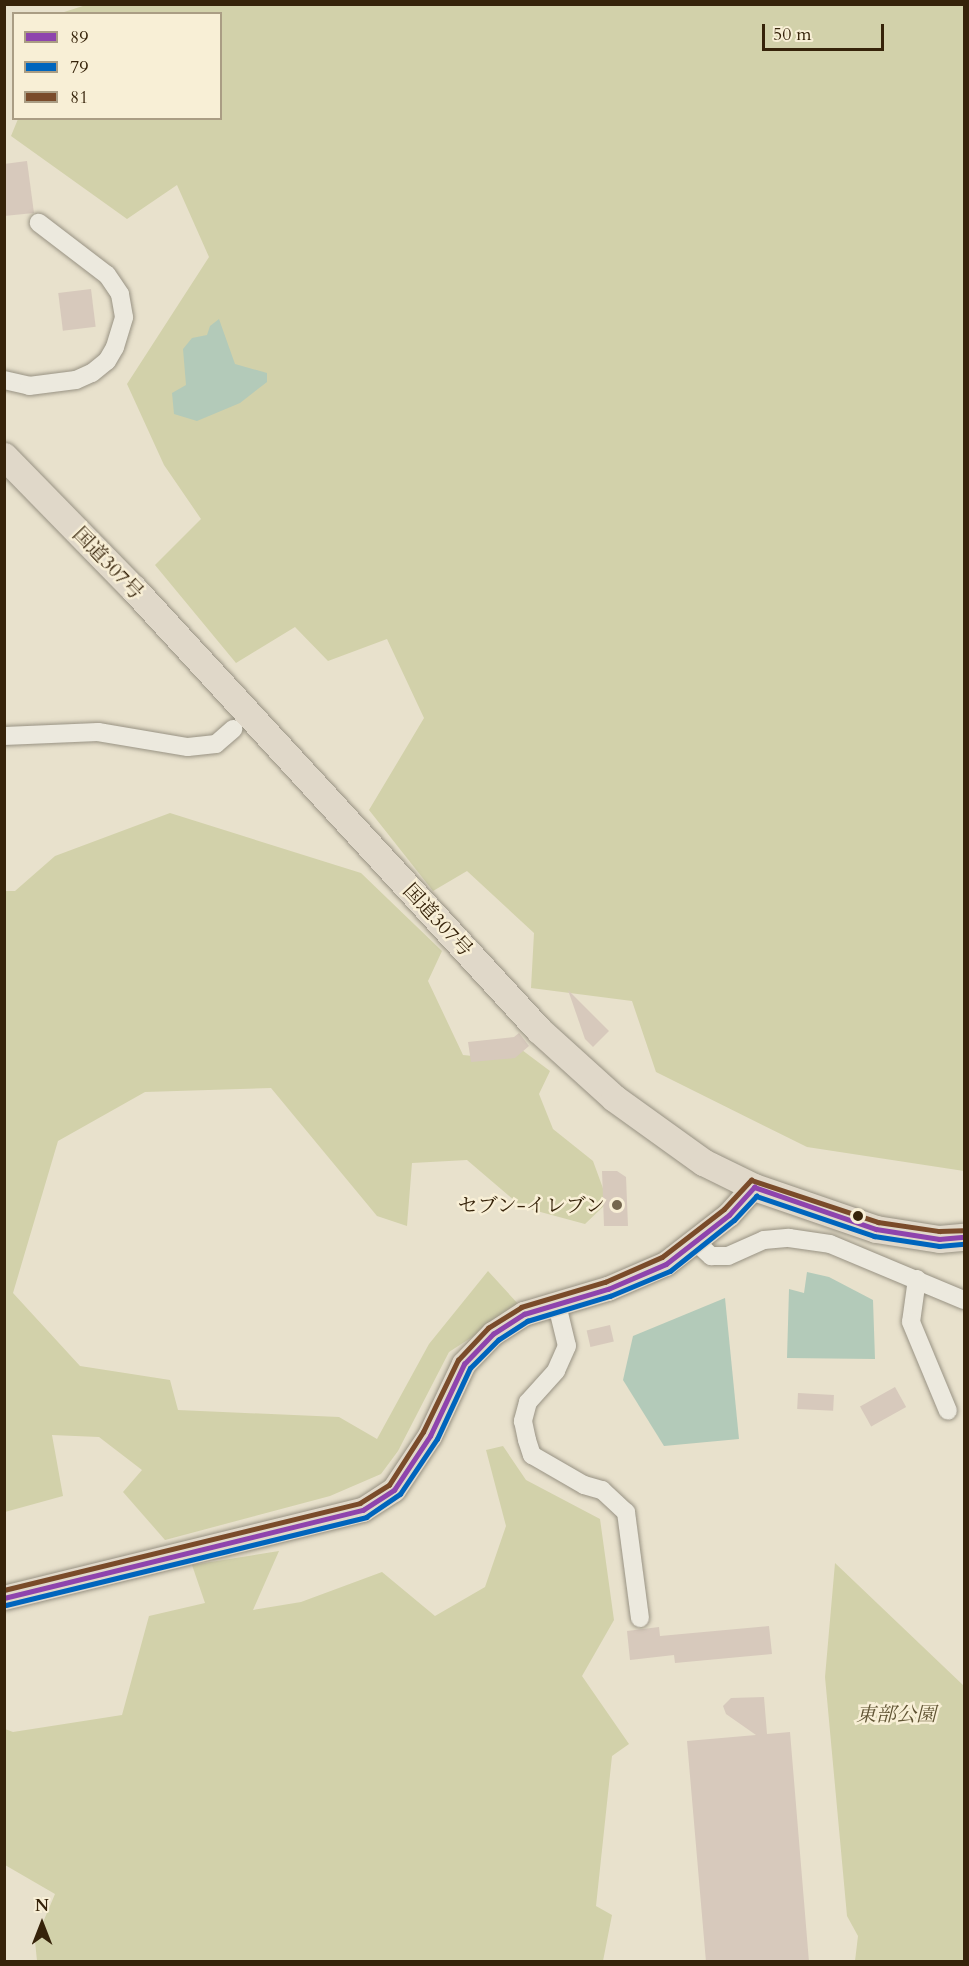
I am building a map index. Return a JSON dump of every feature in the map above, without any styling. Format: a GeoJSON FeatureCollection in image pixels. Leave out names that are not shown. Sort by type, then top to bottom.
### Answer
{"type":"FeatureCollection","features":[{"type":"Feature","properties":{"kind":"highway","name":"国道307号"},"geometry":{"type":"LineString","coordinates":[[4,456],[133,588],[539,1030],[623,1104],[704,1162],[754,1187],[876,1229],[939,1239],[964,1237]]}},
{"type":"Feature","properties":{"kind":"main road"},"geometry":{"type":"LineString","coordinates":[[4,1598],[363,1510],[394,1490],[410,1468],[464,1364],[493,1334],[524,1314],[608,1289],[666,1264],[696,1242],[754,1187]]}},
{"type":"Feature","properties":{"kind":"street"},"geometry":{"type":"LineString","coordinates":[[4,381],[29,386],[76,380],[92,373],[107,361],[115,347],[124,317],[120,294],[107,276],[39,223]]}},
{"type":"Feature","properties":{"kind":"street"},"geometry":{"type":"LineString","coordinates":[[4,736],[98,732],[188,747],[216,744],[233,729]]}},
{"type":"Feature","properties":{"kind":"street"},"geometry":{"type":"LineString","coordinates":[[696,1242],[711,1256],[728,1256],[764,1240],[789,1238],[830,1244],[964,1300]]}},
{"type":"Feature","properties":{"kind":"street"},"geometry":{"type":"LineString","coordinates":[[917,1279],[910,1322],[948,1411]]}},
{"type":"Feature","properties":{"kind":"street"},"geometry":{"type":"LineString","coordinates":[[557,1305],[567,1346],[556,1371],[528,1402],[523,1421],[527,1440],[532,1455],[584,1485],[602,1490],[626,1512],[640,1618]]}},
{"type":"Feature","properties":{"kind":"green space"},"geometry":{"type":"Polygon","coordinates":[[[86,5],[964,5],[964,1171],[807,1147],[656,1072],[632,1001],[531,988],[534,933],[467,871],[433,891],[369,810],[424,718],[387,639],[328,661],[295,627],[236,663],[155,565],[201,519],[164,465],[127,384],[209,257],[177,185],[127,219],[11,136],[18,120],[222,120],[222,12],[64,12],[86,5]]]}},
{"type":"Feature","properties":{"kind":"green space"},"geometry":{"type":"Polygon","coordinates":[[[170,813],[361,873],[442,951],[428,981],[463,1055],[502,1059],[514,1044],[550,1071],[539,1094],[553,1129],[593,1161],[608,1202],[585,1224],[522,1207],[467,1160],[412,1163],[407,1226],[377,1216],[271,1088],[145,1092],[58,1141],[13,1293],[80,1366],[170,1380],[178,1410],[339,1417],[377,1439],[429,1344],[488,1271],[520,1306],[449,1352],[398,1451],[381,1474],[330,1496],[165,1540],[123,1492],[142,1470],[99,1437],[52,1435],[63,1496],[5,1512],[5,891],[15,891],[55,856],[170,813]]]}},
{"type":"Feature","properties":{"kind":"green space"},"geometry":{"type":"Polygon","coordinates":[[[503,1446],[526,1480],[600,1519],[614,1620],[582,1676],[629,1744],[612,1756],[596,1906],[612,1915],[603,1961],[37,1961],[35,1941],[55,1894],[5,1865],[5,1729],[13,1732],[122,1715],[149,1616],[205,1603],[192,1565],[279,1551],[253,1610],[301,1602],[382,1572],[435,1616],[485,1587],[506,1526],[486,1450],[503,1446]]]}},
{"type":"Feature","properties":{"kind":"green space","name":"東部公園"},"geometry":{"type":"Polygon","coordinates":[[[835,1563],[964,1686],[964,1961],[855,1961],[858,1936],[847,1916],[825,1677],[835,1563]]]}},
{"type":"Feature","properties":{"kind":"shaded area"},"geometry":{"type":"Polygon","coordinates":[[[219,319],[235,364],[267,373],[267,382],[240,403],[197,421],[174,414],[172,393],[186,385],[183,349],[192,338],[207,335],[210,326],[219,319]]]}},
{"type":"Feature","properties":{"kind":"shaded area"},"geometry":{"type":"Polygon","coordinates":[[[807,1272],[829,1277],[873,1300],[875,1359],[787,1358],[789,1289],[804,1293],[807,1272]]]}},
{"type":"Feature","properties":{"kind":"shaded area"},"geometry":{"type":"Polygon","coordinates":[[[725,1298],[739,1439],[664,1446],[623,1380],[633,1336],[725,1298]]]}},
{"type":"Feature","properties":{"kind":"building"},"geometry":{"type":"Polygon","coordinates":[[[27,161],[34,213],[4,216],[4,164],[27,161]]]}},
{"type":"Feature","properties":{"kind":"building"},"geometry":{"type":"Polygon","coordinates":[[[91,289],[96,327],[63,331],[58,293],[91,289]]]}},
{"type":"Feature","properties":{"kind":"building"},"geometry":{"type":"Polygon","coordinates":[[[568,990],[609,1031],[593,1047],[585,1039],[568,990]]]}},
{"type":"Feature","properties":{"kind":"building"},"geometry":{"type":"Polygon","coordinates":[[[519,1033],[529,1046],[515,1058],[471,1062],[468,1042],[514,1037],[519,1033]]]}},
{"type":"Feature","properties":{"kind":"building"},"geometry":{"type":"Polygon","coordinates":[[[602,1171],[617,1171],[626,1177],[628,1226],[604,1226],[602,1171]]]}},
{"type":"Feature","properties":{"kind":"building"},"geometry":{"type":"Polygon","coordinates":[[[610,1325],[614,1342],[590,1347],[587,1330],[610,1325]]]}},
{"type":"Feature","properties":{"kind":"building"},"geometry":{"type":"Polygon","coordinates":[[[895,1387],[906,1407],[871,1427],[860,1406],[895,1387]]]}},
{"type":"Feature","properties":{"kind":"building"},"geometry":{"type":"Polygon","coordinates":[[[798,1393],[834,1395],[833,1411],[797,1409],[798,1393]]]}},
{"type":"Feature","properties":{"kind":"building"},"geometry":{"type":"Polygon","coordinates":[[[769,1626],[772,1654],[675,1663],[674,1655],[630,1660],[627,1631],[659,1627],[660,1636],[769,1626]]]}},
{"type":"Feature","properties":{"kind":"building"},"geometry":{"type":"Polygon","coordinates":[[[764,1697],[767,1734],[790,1732],[809,1962],[706,1962],[687,1741],[756,1735],[726,1714],[723,1706],[731,1698],[764,1697]]]}},
{"type":"Feature","properties":{"kind":"transit line","name":"81"},"geometry":{"type":"LineString","coordinates":[[4,1590],[360,1503],[389,1485],[423,1432],[458,1360],[488,1328],[521,1307],[605,1282],[662,1257],[724,1209],[751,1180],[878,1222],[939,1231],[963,1230]]}},
{"type":"Feature","properties":{"kind":"transit line","name":"89"},"geometry":{"type":"LineString","coordinates":[[4,1598],[363,1510],[394,1490],[430,1436],[464,1364],[493,1334],[524,1314],[608,1289],[666,1264],[729,1215],[754,1187],[876,1229],[939,1239],[964,1237]]}},
{"type":"Feature","properties":{"kind":"transit line","name":"79"},"geometry":{"type":"LineString","coordinates":[[6,1605],[366,1517],[400,1494],[437,1439],[470,1368],[498,1340],[527,1321],[610,1296],[670,1271],[734,1220],[756,1196],[874,1236],[939,1246],[964,1244]]}},
{"type":"Feature","properties":{"kind":"place","name":"セブン-イレブン"},"geometry":{"type":"Point","coordinates":[617,1205]}}]}
